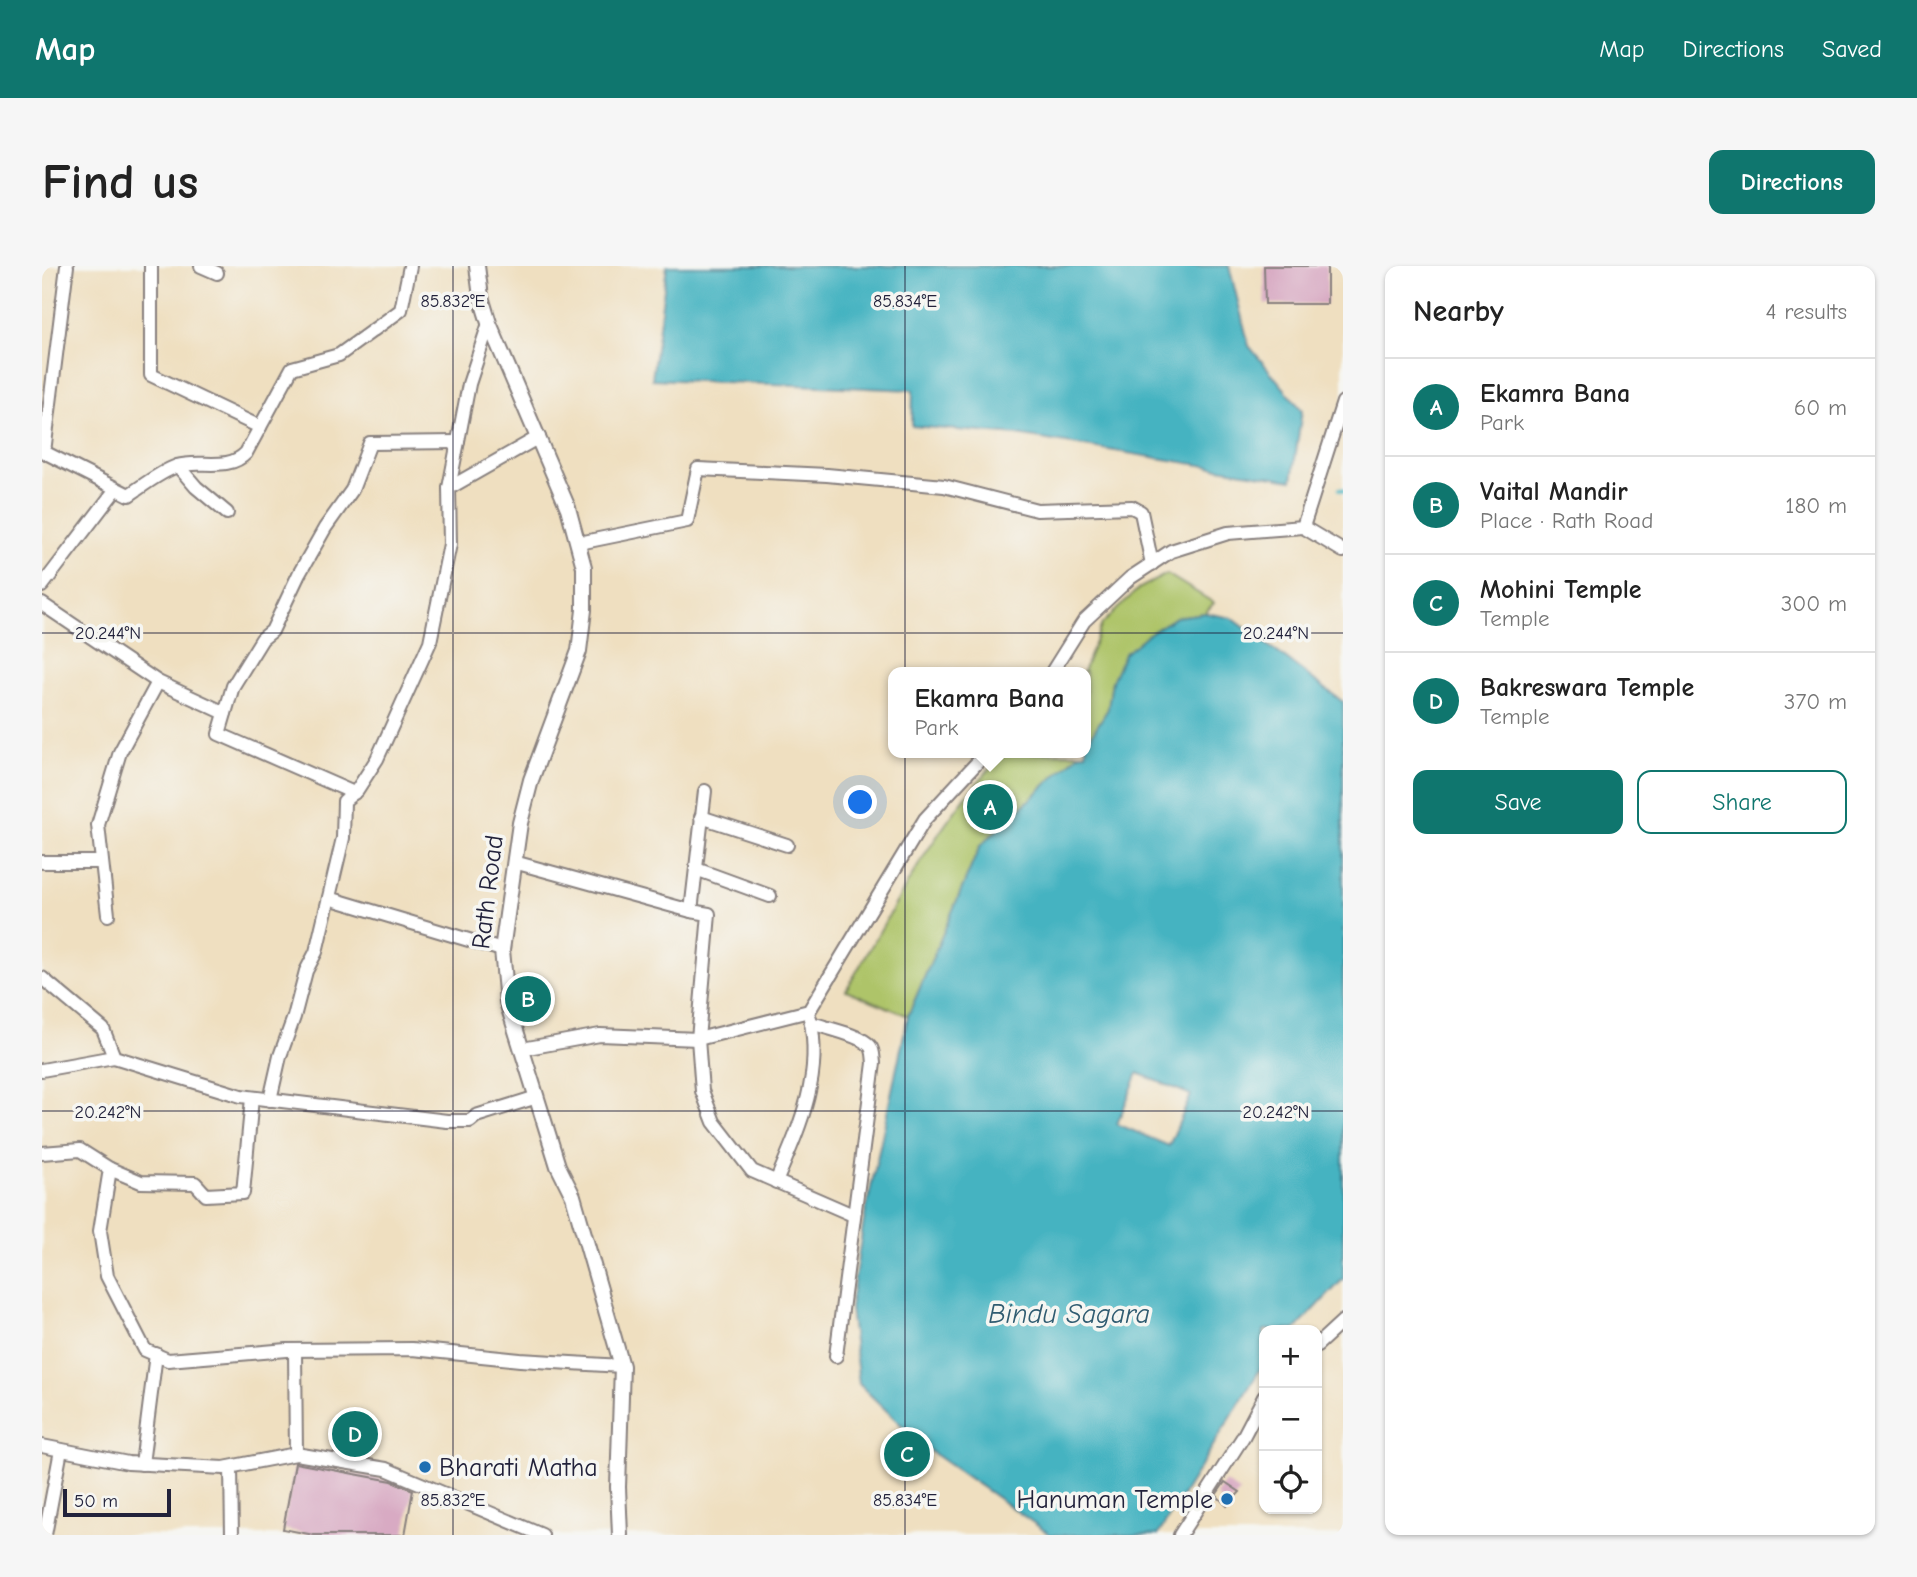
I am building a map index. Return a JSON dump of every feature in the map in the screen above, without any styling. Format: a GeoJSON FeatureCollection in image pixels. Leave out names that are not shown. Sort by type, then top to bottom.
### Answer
{"type":"FeatureCollection","features":[{"type":"Feature","properties":{"kind":"street"},"geometry":{"type":"LineString","coordinates":[[67,266],[43,451],[130,495],[178,466],[230,463],[239,460],[246,453],[292,368],[339,355],[401,310],[410,266]]}},
{"type":"Feature","properties":{"kind":"street"},"geometry":{"type":"LineString","coordinates":[[151,266],[151,375],[260,427]]}},
{"type":"Feature","properties":{"kind":"street"},"geometry":{"type":"LineString","coordinates":[[201,266],[217,273]]}},
{"type":"Feature","properties":{"kind":"street","name":"Rath Road"},"geometry":{"type":"LineString","coordinates":[[477,266],[481,297],[489,323],[568,508],[584,567],[584,610],[579,651],[531,780],[514,862],[502,950],[507,1002],[558,1166],[573,1196],[622,1366],[618,1487],[620,1535]]}},
{"type":"Feature","properties":{"kind":"street"},"geometry":{"type":"LineString","coordinates":[[270,1100],[306,971],[316,952],[343,838],[344,801],[354,793],[377,759],[430,642],[450,544],[449,488],[469,384],[489,323]]}},
{"type":"Feature","properties":{"kind":"street"},"geometry":{"type":"LineString","coordinates":[[1303,527],[1343,402]]}},
{"type":"Feature","properties":{"kind":"street"},"geometry":{"type":"LineString","coordinates":[[449,488],[539,437]]}},
{"type":"Feature","properties":{"kind":"street"},"geometry":{"type":"LineString","coordinates":[[354,793],[219,734],[233,686],[262,639],[272,631],[324,528],[352,490],[370,443],[458,442]]}},
{"type":"Feature","properties":{"kind":"street"},"geometry":{"type":"LineString","coordinates":[[178,466],[202,492],[227,513]]}},
{"type":"Feature","properties":{"kind":"street"},"geometry":{"type":"LineString","coordinates":[[577,539],[584,542],[687,521],[698,469],[775,472],[944,486],[1037,510],[1132,507],[1141,512],[1152,564]]}},
{"type":"Feature","properties":{"kind":"street"},"geometry":{"type":"LineString","coordinates":[[42,586],[116,489]]}},
{"type":"Feature","properties":{"kind":"street"},"geometry":{"type":"LineString","coordinates":[[1055,667],[1084,621],[1130,578],[1171,551],[1228,533],[1303,527],[1343,551]]}},
{"type":"Feature","properties":{"kind":"street"},"geometry":{"type":"LineString","coordinates":[[42,604],[158,682],[225,713]]}},
{"type":"Feature","properties":{"kind":"street"},"geometry":{"type":"LineString","coordinates":[[108,915],[98,825],[120,752],[158,682]]}},
{"type":"Feature","properties":{"kind":"street"},"geometry":{"type":"LineString","coordinates":[[776,1182],[811,1092],[814,1065],[810,1017],[925,819],[981,758]]}},
{"type":"Feature","properties":{"kind":"street"},"geometry":{"type":"LineString","coordinates":[[691,911],[705,791]]}},
{"type":"Feature","properties":{"kind":"street"},"geometry":{"type":"LineString","coordinates":[[701,817],[787,845]]}},
{"type":"Feature","properties":{"kind":"street"},"geometry":{"type":"LineString","coordinates":[[42,862],[100,862]]}},
{"type":"Feature","properties":{"kind":"street"},"geometry":{"type":"LineString","coordinates":[[514,862],[709,914],[698,1039],[702,1091],[714,1122],[752,1171],[853,1215]]}},
{"type":"Feature","properties":{"kind":"street"},"geometry":{"type":"LineString","coordinates":[[696,869],[770,896]]}},
{"type":"Feature","properties":{"kind":"street"},"geometry":{"type":"LineString","coordinates":[[329,898],[502,950]]}},
{"type":"Feature","properties":{"kind":"street"},"geometry":{"type":"LineString","coordinates":[[42,978],[103,1029],[114,1057]]}},
{"type":"Feature","properties":{"kind":"street"},"geometry":{"type":"LineString","coordinates":[[522,1049],[600,1035],[698,1039],[810,1017],[869,1044],[874,1063],[836,1356]]}},
{"type":"Feature","properties":{"kind":"street"},"geometry":{"type":"LineString","coordinates":[[42,1070],[114,1057],[253,1098],[393,1116],[470,1121],[476,1116],[537,1097]]}},
{"type":"Feature","properties":{"kind":"street"},"geometry":{"type":"LineString","coordinates":[[42,1153],[80,1150],[110,1169],[141,1182],[195,1183],[206,1195],[243,1193],[253,1098]]}},
{"type":"Feature","properties":{"kind":"street"},"geometry":{"type":"LineString","coordinates":[[110,1169],[100,1231],[107,1276],[145,1350],[169,1360],[295,1350],[412,1349],[520,1360],[622,1366]]}},
{"type":"Feature","properties":{"kind":"street"},"geometry":{"type":"LineString","coordinates":[[1322,1340],[1343,1321]]}},
{"type":"Feature","properties":{"kind":"street"},"geometry":{"type":"LineString","coordinates":[[295,1350],[296,1454]]}},
{"type":"Feature","properties":{"kind":"street"},"geometry":{"type":"LineString","coordinates":[[142,1464],[156,1354]]}},
{"type":"Feature","properties":{"kind":"street"},"geometry":{"type":"LineString","coordinates":[[1180,1535],[1243,1437],[1259,1406]]}},
{"type":"Feature","properties":{"kind":"street"},"geometry":{"type":"LineString","coordinates":[[42,1446],[142,1464],[231,1466],[296,1454],[386,1469],[542,1535]]}},
{"type":"Feature","properties":{"kind":"street"},"geometry":{"type":"LineString","coordinates":[[45,1535],[61,1450]]}},
{"type":"Feature","properties":{"kind":"street"},"geometry":{"type":"LineString","coordinates":[[231,1466],[232,1535]]}},
{"type":"Feature","properties":{"kind":"green space"},"geometry":{"type":"Polygon","coordinates":[[[1167,574],[1214,603],[1205,613],[1176,617],[1112,681],[1108,709],[1091,736],[1091,667],[1085,667],[1102,624],[1138,589],[1167,574]]]}},
{"type":"Feature","properties":{"kind":"green space"},"geometry":{"type":"Polygon","coordinates":[[[1000,758],[1075,758],[980,846],[908,1016],[846,990],[937,836],[1000,758]]]}},
{"type":"Feature","properties":{"kind":"water"},"geometry":{"type":"Polygon","coordinates":[[[667,266],[1229,266],[1249,346],[1302,410],[1292,480],[1017,435],[912,426],[913,390],[652,379],[667,266]]]}},
{"type":"Feature","properties":{"kind":"water","name":"Bindu Sagara"},"geometry":{"type":"Polygon","coordinates":[[[1205,613],[1232,618],[1343,702],[1343,1279],[1300,1325],[1259,1325],[1259,1371],[1158,1535],[1051,1535],[924,1447],[859,1384],[850,1308],[864,1220],[908,1016],[980,846],[1075,758],[1091,758],[1091,736],[1108,709],[1112,681],[1124,654],[1147,635],[1176,617],[1205,613]],[[1138,1073],[1117,1124],[1169,1146],[1191,1095],[1138,1073]]]}},
{"type":"Feature","properties":{"kind":"building"},"geometry":{"type":"Polygon","coordinates":[[[1264,266],[1327,266],[1327,304],[1265,304],[1264,266]]]}},
{"type":"Feature","properties":{"kind":"building"},"geometry":{"type":"Polygon","coordinates":[[[899,1441],[922,1455],[914,1466],[892,1452],[899,1441]]]}},
{"type":"Feature","properties":{"kind":"building"},"geometry":{"type":"Polygon","coordinates":[[[295,1463],[392,1481],[413,1490],[405,1535],[314,1535],[283,1529],[295,1463]]]}},
{"type":"Feature","properties":{"kind":"building","name":"Hanuman Temple"},"geometry":{"type":"Polygon","coordinates":[[[1225,1482],[1240,1492],[1227,1506],[1216,1495],[1225,1482]]]}},
{"type":"Feature","properties":{"kind":"place","name":"Ekamra Bana"},"geometry":{"type":"Point","coordinates":[990,807]}},
{"type":"Feature","properties":{"kind":"place","name":"Vaital Mandir"},"geometry":{"type":"Point","coordinates":[528,999]}},
{"type":"Feature","properties":{"kind":"place","name":"Bakreswara Temple"},"geometry":{"type":"Point","coordinates":[355,1434]}},
{"type":"Feature","properties":{"kind":"place","name":"Mohini Temple"},"geometry":{"type":"Point","coordinates":[907,1454]}},
{"type":"Feature","properties":{"kind":"place","name":"Bharati Matha"},"geometry":{"type":"Point","coordinates":[425,1467]}},
{"type":"Feature","properties":{"kind":"place","name":"Hanuman Temple"},"geometry":{"type":"Point","coordinates":[1227,1499]}}]}
